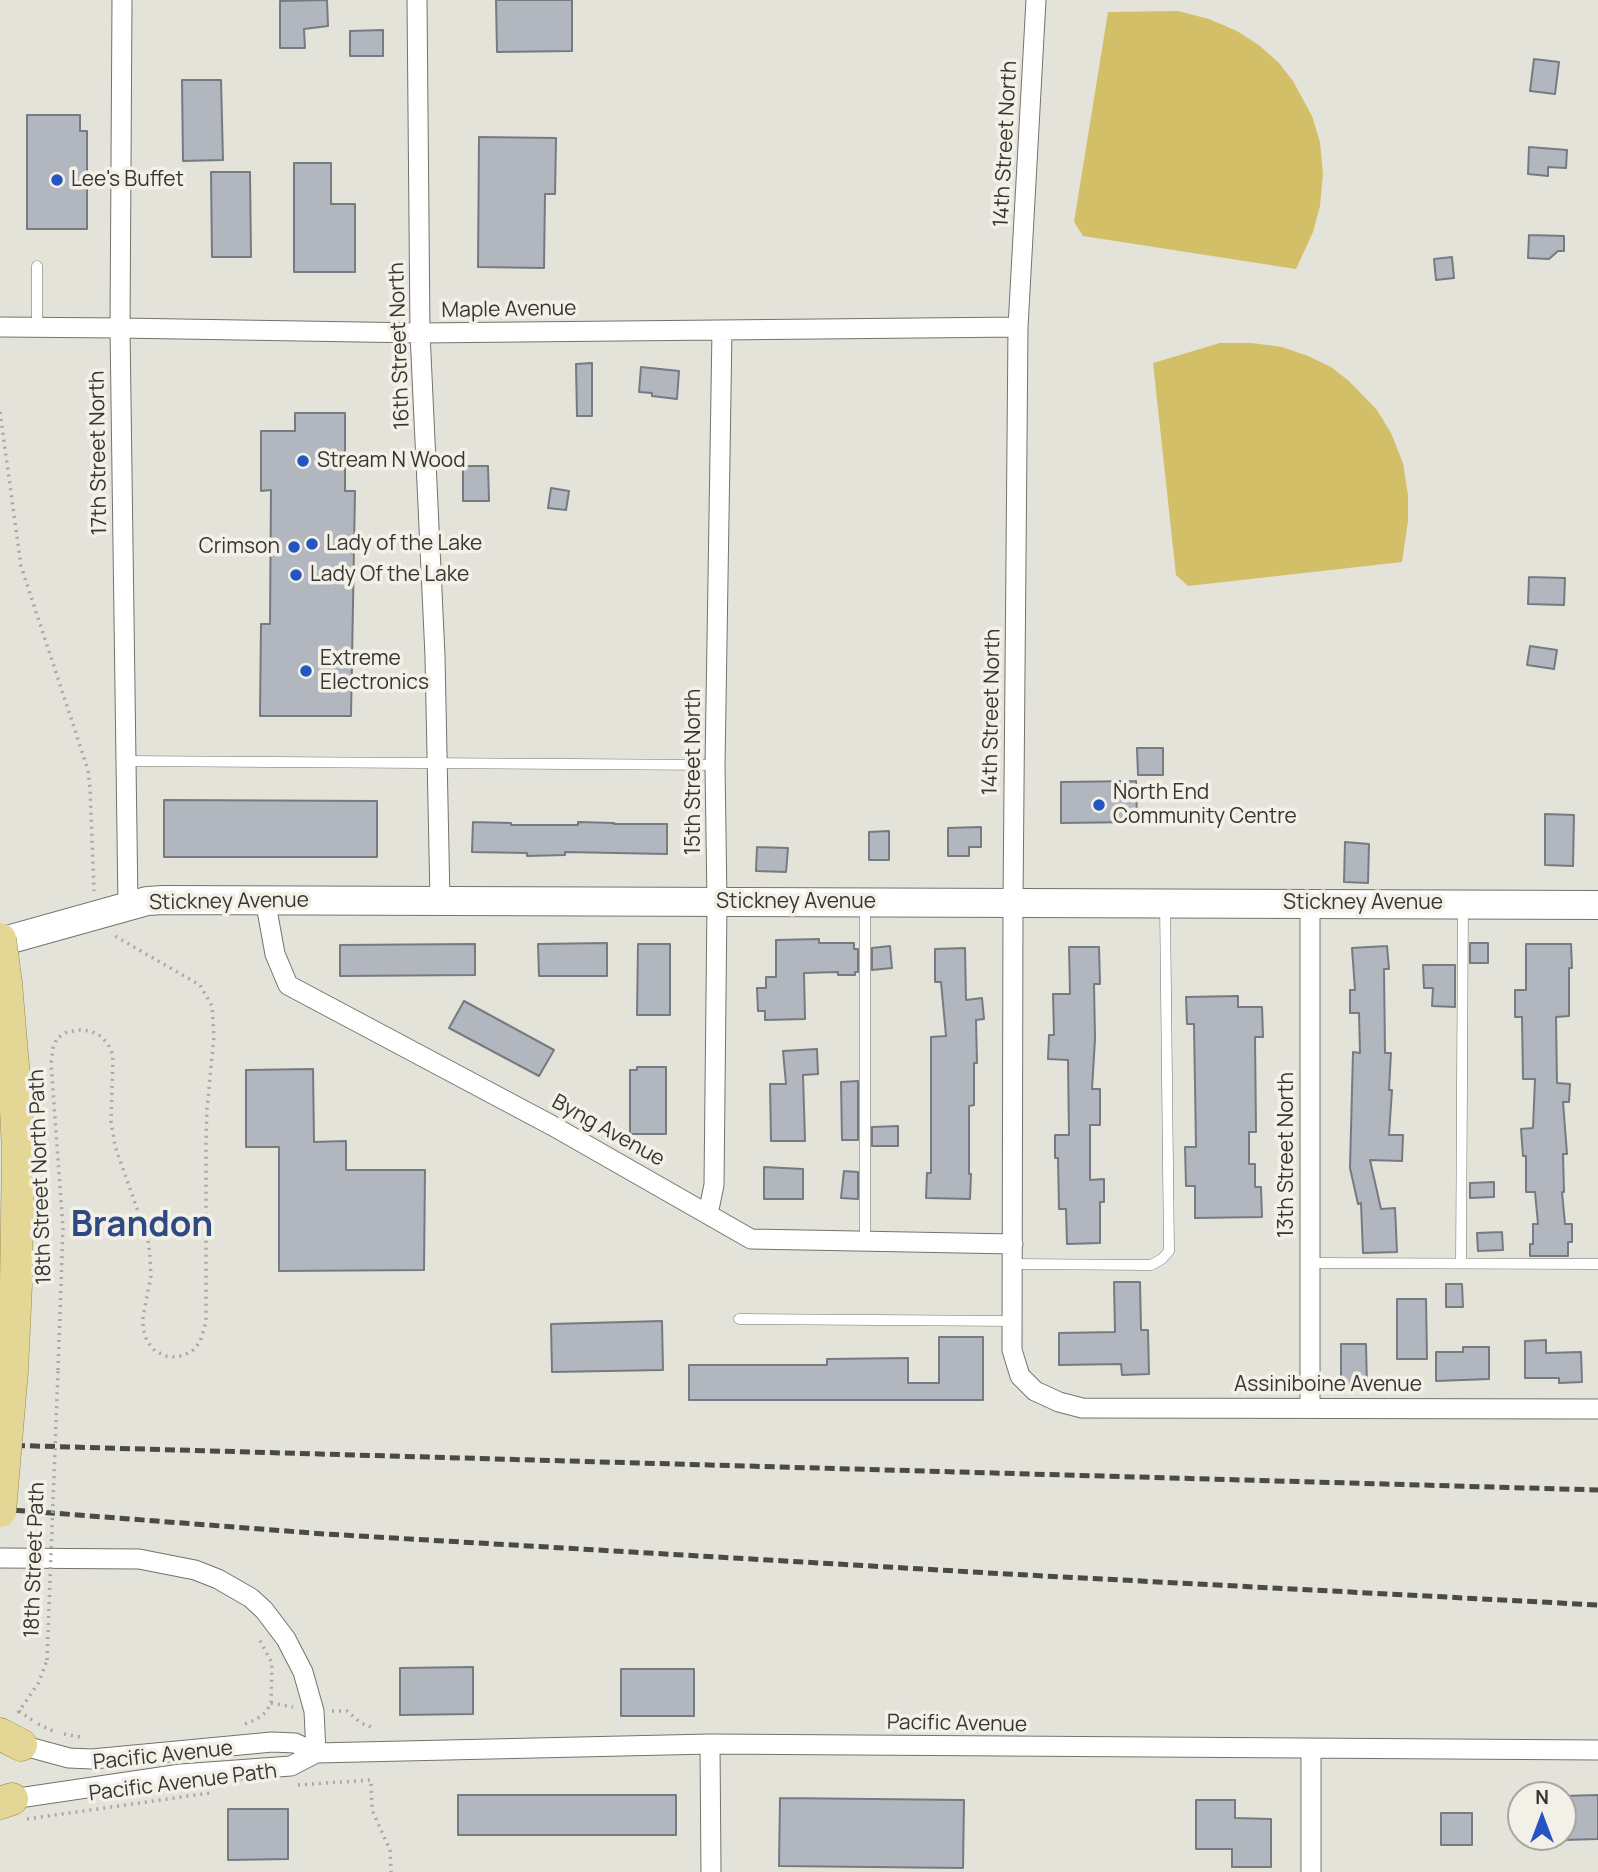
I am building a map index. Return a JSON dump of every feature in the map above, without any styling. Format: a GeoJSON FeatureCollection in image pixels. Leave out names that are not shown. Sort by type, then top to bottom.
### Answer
{"type":"FeatureCollection","features":[{"type":"Feature","properties":{"kind":"main road"},"geometry":{"type":"LineString","coordinates":[[0,941],[6,983],[18,1152],[12,1371],[0,1511]]}},
{"type":"Feature","properties":{"kind":"street","name":"17th Street North"},"geometry":{"type":"LineString","coordinates":[[122,0],[120,328],[128,906]]}},
{"type":"Feature","properties":{"kind":"street","name":"16th Street North"},"geometry":{"type":"LineString","coordinates":[[417,0],[420,333],[435,656],[440,901]]}},
{"type":"Feature","properties":{"kind":"street","name":"14th Street North"},"geometry":{"type":"LineString","coordinates":[[1036,0],[1018,327],[1012,1350],[1020,1376],[1035,1391],[1059,1402]]}},
{"type":"Feature","properties":{"kind":"street","name":"Maple Avenue"},"geometry":{"type":"LineString","coordinates":[[0,327],[420,333],[1018,327]]}},
{"type":"Feature","properties":{"kind":"street","name":"15th Street North"},"geometry":{"type":"LineString","coordinates":[[708,1214],[714,1185],[717,902],[715,765],[722,330]]}},
{"type":"Feature","properties":{"kind":"street","name":"Byng Avenue"},"geometry":{"type":"LineString","coordinates":[[265,899],[275,954],[288,985],[553,1126],[751,1239],[865,1241],[1013,1254]]}},
{"type":"Feature","properties":{"kind":"street","name":"Stickney Avenue"},"geometry":{"type":"LineString","coordinates":[[0,941],[147,901],[164,900],[1598,905]]}},
{"type":"Feature","properties":{"kind":"street","name":"13th Street North"},"geometry":{"type":"LineString","coordinates":[[1310,903],[1310,1408]]}},
{"type":"Feature","properties":{"kind":"street","name":"Assiniboine Avenue"},"geometry":{"type":"LineString","coordinates":[[1059,1402],[1082,1408],[1598,1409]]}},
{"type":"Feature","properties":{"kind":"street"},"geometry":{"type":"LineString","coordinates":[[0,1558],[139,1559],[194,1570],[218,1579],[251,1598],[286,1639],[303,1672],[314,1712],[317,1753]]}},
{"type":"Feature","properties":{"kind":"street","name":"Pacific Avenue"},"geometry":{"type":"LineString","coordinates":[[10,1731],[69,1758],[92,1759],[272,1742],[295,1743],[317,1753],[710,1744],[1598,1750]]}},
{"type":"Feature","properties":{"kind":"street"},"geometry":{"type":"LineString","coordinates":[[710,1744],[711,1872]]}},
{"type":"Feature","properties":{"kind":"street"},"geometry":{"type":"LineString","coordinates":[[1311,1749],[1311,1872]]}},
{"type":"Feature","properties":{"kind":"street","name":"Pacific Avenue"},"geometry":{"type":"LineString","coordinates":[[13,1807],[181,1774],[292,1766],[317,1753]]}},
{"type":"Feature","properties":{"kind":"lane"},"geometry":{"type":"LineString","coordinates":[[37,266],[37,327]]}},
{"type":"Feature","properties":{"kind":"lane"},"geometry":{"type":"LineString","coordinates":[[125,761],[715,765]]}},
{"type":"Feature","properties":{"kind":"lane"},"geometry":{"type":"LineString","coordinates":[[865,903],[865,1241]]}},
{"type":"Feature","properties":{"kind":"lane"},"geometry":{"type":"LineString","coordinates":[[1013,1254],[1151,1265],[1169,1251],[1165,904]]}},
{"type":"Feature","properties":{"kind":"lane"},"geometry":{"type":"LineString","coordinates":[[1461,1264],[1463,904]]}},
{"type":"Feature","properties":{"kind":"lane"},"geometry":{"type":"LineString","coordinates":[[1310,1263],[1598,1264]]}},
{"type":"Feature","properties":{"kind":"lane"},"geometry":{"type":"LineString","coordinates":[[739,1319],[1012,1321]]}},
{"type":"Feature","properties":{"kind":"path"},"geometry":{"type":"LineString","coordinates":[[0,412],[20,566],[88,770],[94,896]]}},
{"type":"Feature","properties":{"kind":"path","name":"18th Street North Path"},"geometry":{"type":"LineString","coordinates":[[58,1370],[63,1228],[51,1063],[57,1038],[67,1032],[80,1030],[101,1035],[113,1055],[111,1121],[115,1146],[148,1240],[150,1276],[143,1317],[147,1341],[155,1351],[166,1356],[185,1355],[200,1342],[206,1322],[206,1144],[214,1036],[212,1006],[200,985],[108,932]]}},
{"type":"Feature","properties":{"kind":"path","name":"18th Street Path"},"geometry":{"type":"LineString","coordinates":[[10,1731],[39,1682],[47,1660],[58,1370]]}},
{"type":"Feature","properties":{"kind":"path"},"geometry":{"type":"LineString","coordinates":[[40,1574],[53,1574]]}},
{"type":"Feature","properties":{"kind":"path"},"geometry":{"type":"LineString","coordinates":[[244,1724],[266,1713],[271,1703],[272,1663],[255,1631]]}},
{"type":"Feature","properties":{"kind":"path"},"geometry":{"type":"LineString","coordinates":[[10,1731],[47,1729],[87,1738]]}},
{"type":"Feature","properties":{"kind":"path","name":"Pacific Avenue Path"},"geometry":{"type":"LineString","coordinates":[[296,1785],[371,1780],[372,1808],[390,1850],[391,1872]]}},
{"type":"Feature","properties":{"kind":"path","name":"Pacific Avenue Path"},"geometry":{"type":"LineString","coordinates":[[13,1807],[211,1793]]}},
{"type":"Feature","properties":{"kind":"shaded area"},"geometry":{"type":"Polygon","coordinates":[[[1178,11],[1209,19],[1237,31],[1260,46],[1279,63],[1293,81],[1312,116],[1320,142],[1323,174],[1320,206],[1313,232],[1296,269],[1083,236],[1074,222],[1108,12],[1178,11]]]}},
{"type":"Feature","properties":{"kind":"shaded area"},"geometry":{"type":"Polygon","coordinates":[[[1220,343],[1282,347],[1308,356],[1331,367],[1349,381],[1377,410],[1391,433],[1403,463],[1408,495],[1408,521],[1402,562],[1188,586],[1176,575],[1153,363],[1220,343]]]}},
{"type":"Feature","properties":{"kind":"building"},"geometry":{"type":"Polygon","coordinates":[[[327,0],[328,26],[304,29],[305,48],[280,48],[280,1],[327,0]]]}},
{"type":"Feature","properties":{"kind":"building"},"geometry":{"type":"Polygon","coordinates":[[[496,0],[572,0],[572,51],[497,52],[496,0]]]}},
{"type":"Feature","properties":{"kind":"building"},"geometry":{"type":"Polygon","coordinates":[[[383,30],[383,56],[350,56],[350,31],[383,30]]]}},
{"type":"Feature","properties":{"kind":"building"},"geometry":{"type":"Polygon","coordinates":[[[1534,59],[1559,62],[1555,94],[1530,91],[1534,59]]]}},
{"type":"Feature","properties":{"kind":"building"},"geometry":{"type":"Polygon","coordinates":[[[182,80],[221,80],[223,160],[183,161],[182,80]]]}},
{"type":"Feature","properties":{"kind":"building","name":"Lee's Buffet"},"geometry":{"type":"Polygon","coordinates":[[[27,115],[80,115],[80,131],[87,131],[87,229],[27,229],[27,115]]]}},
{"type":"Feature","properties":{"kind":"building"},"geometry":{"type":"Polygon","coordinates":[[[479,137],[556,138],[555,194],[545,194],[544,268],[478,267],[479,137]]]}},
{"type":"Feature","properties":{"kind":"building"},"geometry":{"type":"Polygon","coordinates":[[[1529,147],[1567,150],[1566,168],[1548,167],[1548,176],[1528,174],[1529,147]]]}},
{"type":"Feature","properties":{"kind":"building"},"geometry":{"type":"Polygon","coordinates":[[[294,163],[331,163],[331,204],[355,204],[355,272],[294,272],[294,163]]]}},
{"type":"Feature","properties":{"kind":"building"},"geometry":{"type":"Polygon","coordinates":[[[211,172],[250,172],[251,257],[212,257],[211,172]]]}},
{"type":"Feature","properties":{"kind":"building"},"geometry":{"type":"Polygon","coordinates":[[[1529,235],[1564,236],[1564,251],[1558,251],[1549,259],[1528,258],[1529,235]]]}},
{"type":"Feature","properties":{"kind":"building"},"geometry":{"type":"Polygon","coordinates":[[[1452,257],[1454,278],[1436,280],[1434,259],[1452,257]]]}},
{"type":"Feature","properties":{"kind":"building"},"geometry":{"type":"Polygon","coordinates":[[[592,363],[592,416],[577,416],[576,364],[592,363]]]}},
{"type":"Feature","properties":{"kind":"building"},"geometry":{"type":"Polygon","coordinates":[[[641,367],[679,371],[677,399],[639,392],[641,367]]]}},
{"type":"Feature","properties":{"kind":"building"},"geometry":{"type":"Polygon","coordinates":[[[295,413],[345,413],[345,491],[355,491],[351,716],[260,716],[261,624],[270,624],[271,490],[261,491],[261,431],[295,431],[295,413]]]}},
{"type":"Feature","properties":{"kind":"building"},"geometry":{"type":"Polygon","coordinates":[[[463,466],[488,466],[489,501],[463,501],[463,466]]]}},
{"type":"Feature","properties":{"kind":"building"},"geometry":{"type":"Polygon","coordinates":[[[551,488],[569,491],[566,510],[548,508],[551,488]]]}},
{"type":"Feature","properties":{"kind":"building"},"geometry":{"type":"Polygon","coordinates":[[[1529,577],[1565,578],[1564,605],[1528,604],[1529,577]]]}},
{"type":"Feature","properties":{"kind":"building"},"geometry":{"type":"Polygon","coordinates":[[[1530,646],[1557,650],[1554,669],[1527,665],[1530,646]]]}},
{"type":"Feature","properties":{"kind":"building"},"geometry":{"type":"Polygon","coordinates":[[[1137,748],[1163,748],[1163,775],[1138,775],[1137,748]]]}},
{"type":"Feature","properties":{"kind":"building"},"geometry":{"type":"Polygon","coordinates":[[[1136,781],[1137,822],[1061,823],[1061,782],[1136,781]]]}},
{"type":"Feature","properties":{"kind":"building"},"geometry":{"type":"Polygon","coordinates":[[[164,800],[377,801],[377,857],[164,857],[164,800]]]}},
{"type":"Feature","properties":{"kind":"building"},"geometry":{"type":"Polygon","coordinates":[[[1545,814],[1574,815],[1573,866],[1545,865],[1545,814]]]}},
{"type":"Feature","properties":{"kind":"building"},"geometry":{"type":"Polygon","coordinates":[[[473,822],[511,825],[578,825],[578,822],[667,824],[667,854],[565,852],[565,855],[527,856],[527,853],[472,852],[473,822]]]}},
{"type":"Feature","properties":{"kind":"building"},"geometry":{"type":"Polygon","coordinates":[[[981,827],[981,847],[969,847],[969,856],[948,856],[948,828],[981,827]]]}},
{"type":"Feature","properties":{"kind":"building"},"geometry":{"type":"Polygon","coordinates":[[[889,831],[889,860],[869,860],[869,832],[889,831]]]}},
{"type":"Feature","properties":{"kind":"building"},"geometry":{"type":"Polygon","coordinates":[[[1345,842],[1369,844],[1368,883],[1344,882],[1345,842]]]}},
{"type":"Feature","properties":{"kind":"building"},"geometry":{"type":"Polygon","coordinates":[[[757,847],[788,848],[786,872],[756,871],[757,847]]]}},
{"type":"Feature","properties":{"kind":"building"},"geometry":{"type":"Polygon","coordinates":[[[819,939],[819,943],[854,943],[854,949],[858,949],[858,972],[855,972],[855,975],[838,975],[838,972],[804,973],[805,1019],[765,1020],[765,1011],[758,1011],[757,988],[766,988],[766,977],[776,977],[776,940],[819,939]]]}},
{"type":"Feature","properties":{"kind":"building"},"geometry":{"type":"Polygon","coordinates":[[[607,943],[607,976],[539,976],[538,944],[607,943]]]}},
{"type":"Feature","properties":{"kind":"building"},"geometry":{"type":"Polygon","coordinates":[[[1470,943],[1488,943],[1488,963],[1470,963],[1470,943]]]}},
{"type":"Feature","properties":{"kind":"building"},"geometry":{"type":"Polygon","coordinates":[[[475,944],[475,975],[340,976],[340,945],[475,944]]]}},
{"type":"Feature","properties":{"kind":"building"},"geometry":{"type":"Polygon","coordinates":[[[638,944],[670,944],[670,1015],[637,1015],[638,944]]]}},
{"type":"Feature","properties":{"kind":"building"},"geometry":{"type":"Polygon","coordinates":[[[1526,944],[1571,944],[1569,1016],[1556,1017],[1557,1083],[1570,1084],[1569,1102],[1563,1102],[1567,1154],[1563,1154],[1562,1192],[1565,1224],[1572,1224],[1572,1242],[1568,1242],[1568,1256],[1530,1256],[1533,1224],[1538,1224],[1535,1192],[1526,1192],[1526,1156],[1523,1156],[1521,1129],[1533,1128],[1535,1079],[1523,1079],[1522,1017],[1515,1017],[1515,990],[1526,990],[1526,944]]]}},
{"type":"Feature","properties":{"kind":"building"},"geometry":{"type":"Polygon","coordinates":[[[890,946],[892,968],[872,970],[872,948],[890,946]]]}},
{"type":"Feature","properties":{"kind":"building"},"geometry":{"type":"Polygon","coordinates":[[[1387,946],[1389,969],[1384,969],[1385,1053],[1391,1053],[1389,1090],[1392,1090],[1389,1135],[1403,1135],[1402,1161],[1370,1160],[1381,1209],[1395,1208],[1397,1252],[1363,1253],[1361,1203],[1358,1204],[1350,1168],[1353,1052],[1360,1053],[1359,1013],[1350,1013],[1350,990],[1355,990],[1352,948],[1387,946]]]}},
{"type":"Feature","properties":{"kind":"building"},"geometry":{"type":"Polygon","coordinates":[[[1069,947],[1099,947],[1100,984],[1094,984],[1092,1089],[1100,1089],[1100,1125],[1090,1125],[1090,1180],[1104,1179],[1104,1202],[1100,1202],[1100,1243],[1067,1244],[1066,1209],[1059,1209],[1055,1135],[1069,1135],[1068,1060],[1048,1059],[1049,1035],[1054,1035],[1053,994],[1070,994],[1069,947]]]}},
{"type":"Feature","properties":{"kind":"building"},"geometry":{"type":"Polygon","coordinates":[[[965,948],[966,1000],[982,998],[984,1019],[976,1020],[974,1105],[969,1106],[970,1199],[926,1198],[927,1173],[931,1173],[931,1037],[946,1036],[941,982],[935,982],[935,949],[965,948]]]}},
{"type":"Feature","properties":{"kind":"building"},"geometry":{"type":"Polygon","coordinates":[[[1423,965],[1455,965],[1455,1007],[1432,1006],[1433,988],[1424,988],[1423,965]]]}},
{"type":"Feature","properties":{"kind":"building"},"geometry":{"type":"Polygon","coordinates":[[[1238,996],[1238,1007],[1262,1007],[1263,1037],[1255,1037],[1256,1132],[1249,1132],[1249,1164],[1255,1164],[1255,1187],[1261,1187],[1262,1217],[1195,1218],[1195,1186],[1186,1186],[1185,1147],[1196,1147],[1194,1024],[1187,1024],[1186,997],[1238,996]]]}},
{"type":"Feature","properties":{"kind":"building"},"geometry":{"type":"Polygon","coordinates":[[[464,1001],[554,1050],[539,1076],[449,1028],[464,1001]]]}},
{"type":"Feature","properties":{"kind":"building"},"geometry":{"type":"Polygon","coordinates":[[[817,1049],[818,1074],[803,1075],[805,1141],[771,1141],[770,1084],[786,1084],[783,1051],[817,1049]]]}},
{"type":"Feature","properties":{"kind":"building"},"geometry":{"type":"Polygon","coordinates":[[[637,1067],[666,1067],[666,1134],[630,1134],[630,1070],[637,1070],[637,1067]]]}},
{"type":"Feature","properties":{"kind":"building"},"geometry":{"type":"Polygon","coordinates":[[[313,1069],[314,1142],[346,1141],[346,1170],[425,1170],[424,1270],[279,1271],[279,1147],[246,1147],[246,1070],[313,1069]]]}},
{"type":"Feature","properties":{"kind":"building"},"geometry":{"type":"Polygon","coordinates":[[[858,1081],[858,1140],[842,1140],[841,1082],[858,1081]]]}},
{"type":"Feature","properties":{"kind":"building"},"geometry":{"type":"Polygon","coordinates":[[[898,1126],[898,1146],[872,1146],[872,1127],[898,1126]]]}},
{"type":"Feature","properties":{"kind":"building"},"geometry":{"type":"Polygon","coordinates":[[[764,1167],[803,1169],[803,1199],[764,1199],[764,1167]]]}},
{"type":"Feature","properties":{"kind":"building"},"geometry":{"type":"Polygon","coordinates":[[[844,1171],[858,1172],[858,1199],[841,1198],[844,1171]]]}},
{"type":"Feature","properties":{"kind":"building"},"geometry":{"type":"Polygon","coordinates":[[[1494,1182],[1494,1197],[1470,1198],[1470,1183],[1494,1182]]]}},
{"type":"Feature","properties":{"kind":"building"},"geometry":{"type":"Polygon","coordinates":[[[1502,1232],[1503,1250],[1478,1251],[1477,1233],[1502,1232]]]}},
{"type":"Feature","properties":{"kind":"building"},"geometry":{"type":"Polygon","coordinates":[[[1114,1282],[1140,1282],[1141,1330],[1148,1330],[1149,1374],[1122,1375],[1121,1364],[1059,1365],[1059,1333],[1115,1332],[1114,1282]]]}},
{"type":"Feature","properties":{"kind":"building"},"geometry":{"type":"Polygon","coordinates":[[[1446,1284],[1462,1284],[1463,1307],[1446,1307],[1446,1284]]]}},
{"type":"Feature","properties":{"kind":"building"},"geometry":{"type":"Polygon","coordinates":[[[1397,1299],[1426,1299],[1427,1359],[1397,1359],[1397,1299]]]}},
{"type":"Feature","properties":{"kind":"building"},"geometry":{"type":"Polygon","coordinates":[[[662,1321],[663,1370],[552,1372],[551,1324],[662,1321]]]}},
{"type":"Feature","properties":{"kind":"building"},"geometry":{"type":"Polygon","coordinates":[[[939,1337],[983,1337],[983,1400],[689,1400],[689,1365],[827,1365],[827,1359],[908,1358],[908,1383],[939,1383],[939,1337]]]}},
{"type":"Feature","properties":{"kind":"building"},"geometry":{"type":"Polygon","coordinates":[[[1546,1340],[1546,1353],[1581,1352],[1582,1382],[1559,1383],[1559,1378],[1525,1378],[1525,1341],[1546,1340]]]}},
{"type":"Feature","properties":{"kind":"building"},"geometry":{"type":"Polygon","coordinates":[[[1341,1344],[1366,1344],[1367,1388],[1341,1388],[1341,1344]]]}},
{"type":"Feature","properties":{"kind":"building"},"geometry":{"type":"Polygon","coordinates":[[[1463,1347],[1489,1347],[1489,1379],[1436,1381],[1436,1352],[1463,1352],[1463,1347]]]}},
{"type":"Feature","properties":{"kind":"building"},"geometry":{"type":"Polygon","coordinates":[[[473,1667],[473,1714],[400,1715],[400,1668],[473,1667]]]}},
{"type":"Feature","properties":{"kind":"building"},"geometry":{"type":"Polygon","coordinates":[[[621,1669],[694,1669],[694,1716],[621,1716],[621,1669]]]}},
{"type":"Feature","properties":{"kind":"building"},"geometry":{"type":"Polygon","coordinates":[[[458,1795],[676,1795],[676,1835],[458,1835],[458,1795]]]}},
{"type":"Feature","properties":{"kind":"building"},"geometry":{"type":"Polygon","coordinates":[[[1598,1795],[1598,1839],[1577,1840],[1577,1796],[1598,1795]]]}},
{"type":"Feature","properties":{"kind":"building"},"geometry":{"type":"Polygon","coordinates":[[[780,1798],[964,1800],[963,1868],[779,1866],[780,1798]]]}},
{"type":"Feature","properties":{"kind":"building"},"geometry":{"type":"Polygon","coordinates":[[[1196,1800],[1235,1800],[1235,1818],[1271,1819],[1271,1867],[1232,1867],[1232,1849],[1196,1849],[1196,1800]]]}},
{"type":"Feature","properties":{"kind":"building"},"geometry":{"type":"Polygon","coordinates":[[[228,1809],[288,1809],[288,1859],[228,1860],[228,1809]]]}},
{"type":"Feature","properties":{"kind":"building"},"geometry":{"type":"Polygon","coordinates":[[[1441,1813],[1472,1813],[1472,1845],[1441,1845],[1441,1813]]]}},
{"type":"Feature","properties":{"kind":"railway"},"geometry":{"type":"LineString","coordinates":[[0,1445],[1598,1490]]}},
{"type":"Feature","properties":{"kind":"railway"},"geometry":{"type":"LineString","coordinates":[[0,1509],[325,1534],[1598,1605]]}},
{"type":"Feature","properties":{"kind":"place","name":"Lee's Buffet"},"geometry":{"type":"Point","coordinates":[57,180]}},
{"type":"Feature","properties":{"kind":"place","name":"Stream N Wood"},"geometry":{"type":"Point","coordinates":[303,461]}},
{"type":"Feature","properties":{"kind":"place","name":"Lady of the Lake"},"geometry":{"type":"Point","coordinates":[312,544]}},
{"type":"Feature","properties":{"kind":"place","name":"Crimson"},"geometry":{"type":"Point","coordinates":[294,547]}},
{"type":"Feature","properties":{"kind":"place","name":"Lady Of the Lake"},"geometry":{"type":"Point","coordinates":[296,575]}},
{"type":"Feature","properties":{"kind":"place","name":"Extreme Electronics"},"geometry":{"type":"Point","coordinates":[306,671]}},
{"type":"Feature","properties":{"kind":"place","name":"North End Community Centre"},"geometry":{"type":"Point","coordinates":[1099,805]}},
{"type":"Feature","properties":{"kind":"district","name":"Brandon"},"geometry":{"type":"Point","coordinates":[142,1226]}}]}
